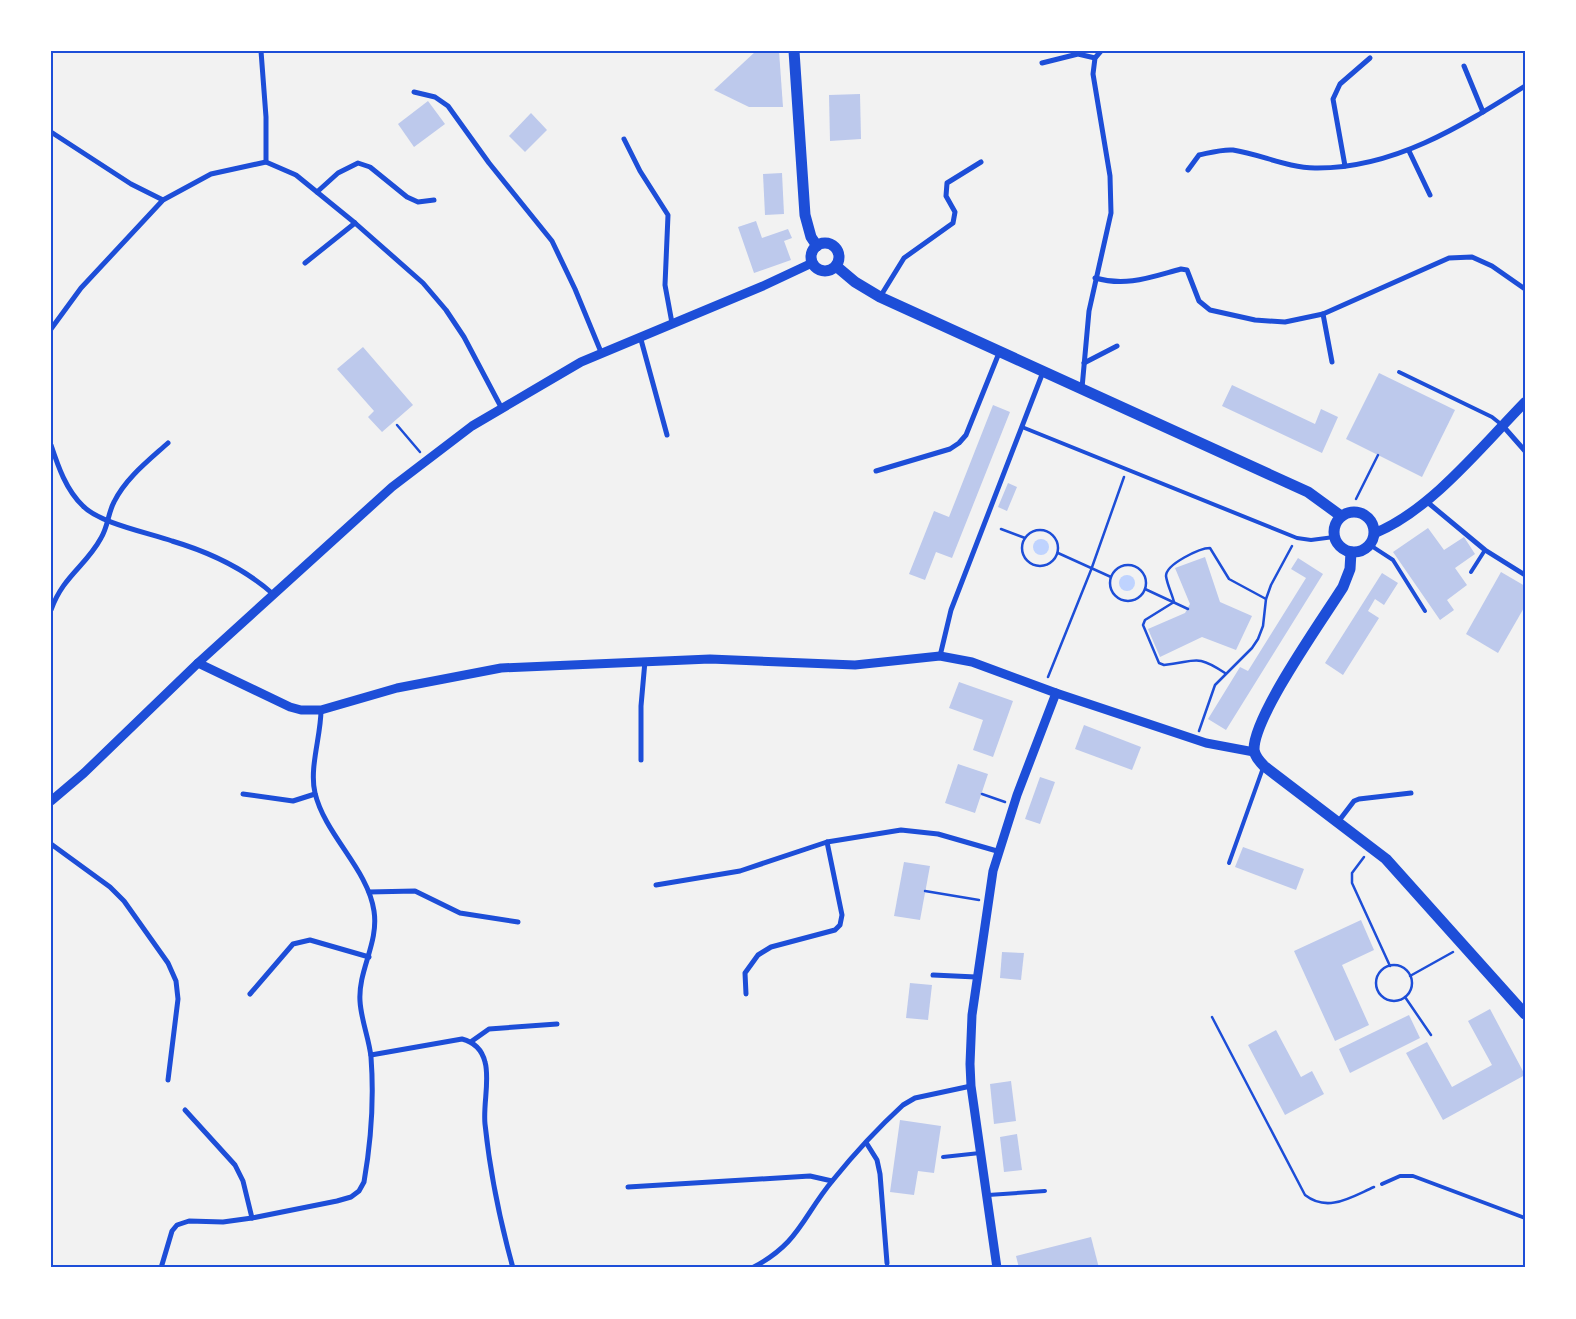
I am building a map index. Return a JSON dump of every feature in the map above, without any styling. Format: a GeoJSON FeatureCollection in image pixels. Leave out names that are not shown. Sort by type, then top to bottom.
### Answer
{"type":"FeatureCollection","features":[{"type":"Feature","properties":{"kind":"main road"},"geometry":{"type":"LineString","coordinates":[[794,51],[805,215],[811,237],[817,246]]}},
{"type":"Feature","properties":{"kind":"main road"},"geometry":{"type":"LineString","coordinates":[[825,243],[834,246],[839,253],[836,266],[823,271],[812,263],[812,253],[817,246],[825,243]]}},
{"type":"Feature","properties":{"kind":"main road"},"geometry":{"type":"LineString","coordinates":[[836,266],[855,282],[880,297],[1308,492],[1341,516]]}},
{"type":"Feature","properties":{"kind":"main road"},"geometry":{"type":"LineString","coordinates":[[1375,533],[1406,517],[1426,501],[1525,402]]}},
{"type":"Feature","properties":{"kind":"main road"},"geometry":{"type":"LineString","coordinates":[[1354,511],[1360,512],[1371,520],[1375,533],[1370,545],[1358,552],[1351,552],[1340,547],[1334,537],[1334,528],[1341,516],[1354,511]]}},
{"type":"Feature","properties":{"kind":"main road"},"geometry":{"type":"LineString","coordinates":[[1351,552],[1350,569],[1344,587],[1264,714],[1255,740],[1254,752],[1264,766],[1370,847],[1407,881],[1506,995],[1525,1014]]}},
{"type":"Feature","properties":{"kind":"main road"},"geometry":{"type":"LineString","coordinates":[[1506,995],[1525,1006]]}},
{"type":"Feature","properties":{"kind":"street"},"geometry":{"type":"LineString","coordinates":[[261,51],[266,117],[266,162]]}},
{"type":"Feature","properties":{"kind":"street"},"geometry":{"type":"LineString","coordinates":[[1082,388],[1089,311],[1111,213],[1110,176],[1093,74],[1095,58],[1101,51]]}},
{"type":"Feature","properties":{"kind":"street"},"geometry":{"type":"LineString","coordinates":[[1042,63],[1078,54],[1095,58]]}},
{"type":"Feature","properties":{"kind":"street"},"geometry":{"type":"LineString","coordinates":[[1345,166],[1333,99],[1340,84],[1370,58]]}},
{"type":"Feature","properties":{"kind":"street"},"geometry":{"type":"LineString","coordinates":[[1464,66],[1483,112]]}},
{"type":"Feature","properties":{"kind":"street"},"geometry":{"type":"LineString","coordinates":[[1188,170],[1199,155],[1231,150],[1313,168],[1363,164],[1409,151],[1483,112],[1525,86]]}},
{"type":"Feature","properties":{"kind":"street"},"geometry":{"type":"LineString","coordinates":[[414,92],[435,97],[448,106],[489,162],[552,241],[575,289],[601,352]]}},
{"type":"Feature","properties":{"kind":"street"},"geometry":{"type":"LineString","coordinates":[[51,132],[131,184],[163,200]]}},
{"type":"Feature","properties":{"kind":"street"},"geometry":{"type":"LineString","coordinates":[[624,139],[640,171],[668,215],[665,285],[672,323]]}},
{"type":"Feature","properties":{"kind":"street"},"geometry":{"type":"LineString","coordinates":[[1409,151],[1430,195]]}},
{"type":"Feature","properties":{"kind":"street"},"geometry":{"type":"LineString","coordinates":[[51,329],[81,288],[163,200],[212,174],[266,162],[296,175],[355,222],[423,283],[446,310],[464,337],[501,407]]}},
{"type":"Feature","properties":{"kind":"street"},"geometry":{"type":"LineString","coordinates":[[880,297],[904,258],[953,223],[955,212],[946,196],[947,183],[981,162]]}},
{"type":"Feature","properties":{"kind":"street"},"geometry":{"type":"LineString","coordinates":[[317,192],[338,174],[358,163],[370,167],[412,200],[418,202],[434,200]]}},
{"type":"Feature","properties":{"kind":"street"},"geometry":{"type":"LineString","coordinates":[[305,263],[355,222]]}},
{"type":"Feature","properties":{"kind":"street"},"geometry":{"type":"LineString","coordinates":[[1095,278],[1113,283],[1132,282],[1182,269],[1187,270],[1199,301],[1210,310],[1256,320],[1285,322],[1323,314],[1449,258],[1472,257],[1492,266],[1525,289]]}},
{"type":"Feature","properties":{"kind":"street"},"geometry":{"type":"LineString","coordinates":[[51,801],[84,773],[273,594],[426,458],[501,407],[601,352],[735,298],[812,263]]}},
{"type":"Feature","properties":{"kind":"street"},"geometry":{"type":"LineString","coordinates":[[1323,314],[1332,362]]}},
{"type":"Feature","properties":{"kind":"street"},"geometry":{"type":"LineString","coordinates":[[640,336],[667,435]]}},
{"type":"Feature","properties":{"kind":"street"},"geometry":{"type":"LineString","coordinates":[[1084,363],[1117,346]]}},
{"type":"Feature","properties":{"kind":"street"},"geometry":{"type":"LineString","coordinates":[[876,471],[950,449],[959,444],[966,435],[1000,353]]}},
{"type":"Feature","properties":{"kind":"street"},"geometry":{"type":"LineString","coordinates":[[940,656],[951,610],[1044,371]]}},
{"type":"Feature","properties":{"kind":"street"},"geometry":{"type":"LineString","coordinates":[[1502,425],[1525,451]]}},
{"type":"Feature","properties":{"kind":"street"},"geometry":{"type":"LineString","coordinates":[[51,610],[55,598],[69,576],[91,553],[102,538],[113,504],[126,482],[168,443]]}},
{"type":"Feature","properties":{"kind":"street"},"geometry":{"type":"LineString","coordinates":[[51,445],[61,473],[83,506],[108,521],[175,542],[226,562],[254,578],[273,594]]}},
{"type":"Feature","properties":{"kind":"street"},"geometry":{"type":"LineString","coordinates":[[1426,501],[1485,550],[1525,574]]}},
{"type":"Feature","properties":{"kind":"street"},"geometry":{"type":"LineString","coordinates":[[198,663],[290,707],[301,710],[321,710],[397,688],[501,668],[710,659],[855,664],[940,656],[972,662],[1056,693],[1196,740],[1254,752]]}},
{"type":"Feature","properties":{"kind":"street"},"geometry":{"type":"LineString","coordinates":[[641,760],[641,706],[645,661]]}},
{"type":"Feature","properties":{"kind":"street"},"geometry":{"type":"LineString","coordinates":[[997,1268],[971,1086],[970,1046],[976,977],[997,851],[1056,693]]}},
{"type":"Feature","properties":{"kind":"street"},"geometry":{"type":"LineString","coordinates":[[161,1268],[172,1230],[177,1225],[189,1221],[222,1222],[252,1218],[337,1201],[351,1197],[359,1191],[364,1182],[372,1091],[370,1055],[359,999],[375,929],[374,911],[369,892],[333,834],[315,794],[313,778],[321,728],[321,710]]}},
{"type":"Feature","properties":{"kind":"street"},"geometry":{"type":"LineString","coordinates":[[1338,822],[1354,801],[1410,793]]}},
{"type":"Feature","properties":{"kind":"street"},"geometry":{"type":"LineString","coordinates":[[243,794],[294,801],[315,794]]}},
{"type":"Feature","properties":{"kind":"street"},"geometry":{"type":"LineString","coordinates":[[656,885],[740,871],[827,842],[901,830],[918,830],[997,851]]}},
{"type":"Feature","properties":{"kind":"street"},"geometry":{"type":"LineString","coordinates":[[746,994],[745,973],[758,955],[771,947],[812,938],[835,930],[840,925],[842,915],[827,842]]}},
{"type":"Feature","properties":{"kind":"street"},"geometry":{"type":"LineString","coordinates":[[51,844],[110,887],[124,902],[168,962],[176,980],[178,999],[168,1080]]}},
{"type":"Feature","properties":{"kind":"street"},"geometry":{"type":"LineString","coordinates":[[369,892],[415,891],[460,913],[518,922]]}},
{"type":"Feature","properties":{"kind":"street"},"geometry":{"type":"LineString","coordinates":[[250,994],[293,944],[310,940],[369,957]]}},
{"type":"Feature","properties":{"kind":"street"},"geometry":{"type":"LineString","coordinates":[[933,975],[976,977]]}},
{"type":"Feature","properties":{"kind":"street"},"geometry":{"type":"LineString","coordinates":[[472,1041],[489,1029],[557,1024]]}},
{"type":"Feature","properties":{"kind":"street"},"geometry":{"type":"LineString","coordinates":[[370,1055],[462,1039],[472,1041],[479,1049],[485,1063],[484,1122],[502,1228],[513,1268]]}},
{"type":"Feature","properties":{"kind":"street"},"geometry":{"type":"LineString","coordinates":[[752,1268],[769,1259],[785,1247],[802,1227],[832,1181],[903,1104],[915,1098],[971,1086]]}},
{"type":"Feature","properties":{"kind":"street"},"geometry":{"type":"LineString","coordinates":[[185,1110],[235,1165],[243,1181],[252,1218]]}},
{"type":"Feature","properties":{"kind":"street"},"geometry":{"type":"LineString","coordinates":[[867,1144],[877,1160],[880,1174],[887,1263]]}},
{"type":"Feature","properties":{"kind":"street"},"geometry":{"type":"LineString","coordinates":[[628,1188],[810,1176],[832,1181]]}},
{"type":"Feature","properties":{"kind":"lane"},"geometry":{"type":"LineString","coordinates":[[1399,372],[1492,417],[1502,425]]}},
{"type":"Feature","properties":{"kind":"lane"},"geometry":{"type":"LineString","coordinates":[[1022,427],[1297,538],[1311,540],[1334,537]]}},
{"type":"Feature","properties":{"kind":"lane"},"geometry":{"type":"LineString","coordinates":[[1370,545],[1393,560],[1425,611]]}},
{"type":"Feature","properties":{"kind":"lane"},"geometry":{"type":"LineString","coordinates":[[1471,572],[1485,550]]}},
{"type":"Feature","properties":{"kind":"lane"},"geometry":{"type":"LineString","coordinates":[[1229,862],[1264,766]]}},
{"type":"Feature","properties":{"kind":"lane"},"geometry":{"type":"LineString","coordinates":[[943,1156],[980,1153]]}},
{"type":"Feature","properties":{"kind":"lane"},"geometry":{"type":"LineString","coordinates":[[1382,1184],[1400,1176],[1413,1176],[1525,1218]]}},
{"type":"Feature","properties":{"kind":"lane"},"geometry":{"type":"LineString","coordinates":[[986,1195],[1045,1191]]}},
{"type":"Feature","properties":{"kind":"path"},"geometry":{"type":"LineString","coordinates":[[397,425],[426,458]]}},
{"type":"Feature","properties":{"kind":"path"},"geometry":{"type":"LineString","coordinates":[[1356,499],[1378,455]]}},
{"type":"Feature","properties":{"kind":"path"},"geometry":{"type":"LineString","coordinates":[[1048,677],[1091,570],[1128,469]]}},
{"type":"Feature","properties":{"kind":"path"},"geometry":{"type":"LineString","coordinates":[[1001,529],[1025,538]]}},
{"type":"Feature","properties":{"kind":"path"},"geometry":{"type":"LineString","coordinates":[[1040,529],[1048,531],[1055,536],[1059,544],[1058,553],[1053,561],[1046,565],[1037,566],[1029,562],[1023,555],[1022,546],[1025,538],[1031,532],[1040,529]]}},
{"type":"Feature","properties":{"kind":"path"},"geometry":{"type":"LineString","coordinates":[[1196,740],[1210,696],[1225,673],[1252,648],[1258,638],[1263,626],[1266,599],[1271,585],[1297,538]]}},
{"type":"Feature","properties":{"kind":"path"},"geometry":{"type":"LineString","coordinates":[[1174,602],[1166,574],[1170,566],[1203,548],[1210,548],[1229,579],[1266,599]]}},
{"type":"Feature","properties":{"kind":"path"},"geometry":{"type":"LineString","coordinates":[[1058,553],[1091,570],[1110,577]]}},
{"type":"Feature","properties":{"kind":"path"},"geometry":{"type":"LineString","coordinates":[[1127,564],[1136,566],[1146,580],[1145,588],[1141,596],[1133,601],[1124,601],[1116,598],[1111,590],[1110,577],[1118,567],[1127,564]]}},
{"type":"Feature","properties":{"kind":"path"},"geometry":{"type":"LineString","coordinates":[[1145,588],[1188,608]]}},
{"type":"Feature","properties":{"kind":"path"},"geometry":{"type":"LineString","coordinates":[[1174,602],[1144,620],[1143,625],[1159,663],[1164,665],[1206,660],[1225,673]]}},
{"type":"Feature","properties":{"kind":"path"},"geometry":{"type":"LineString","coordinates":[[982,794],[1013,805]]}},
{"type":"Feature","properties":{"kind":"path"},"geometry":{"type":"LineString","coordinates":[[1370,847],[1352,873],[1352,883],[1390,966]]}},
{"type":"Feature","properties":{"kind":"path"},"geometry":{"type":"LineString","coordinates":[[925,891],[988,901]]}},
{"type":"Feature","properties":{"kind":"path"},"geometry":{"type":"LineString","coordinates":[[1410,976],[1456,950]]}},
{"type":"Feature","properties":{"kind":"path"},"geometry":{"type":"LineString","coordinates":[[1390,966],[1398,966],[1405,969],[1410,976],[1412,984],[1405,997],[1390,1001],[1378,991],[1376,983],[1378,975],[1390,966]]}},
{"type":"Feature","properties":{"kind":"path"},"geometry":{"type":"LineString","coordinates":[[1405,997],[1431,1035]]}},
{"type":"Feature","properties":{"kind":"path"},"geometry":{"type":"LineString","coordinates":[[1212,1018],[1305,1195],[1314,1203],[1340,1202],[1382,1184]]}},
{"type":"Feature","properties":{"kind":"water"},"geometry":{"type":"Polygon","coordinates":[[[1041,539],[1047,541],[1049,547],[1047,553],[1041,555],[1035,553],[1033,547],[1035,541],[1041,539]]]}},
{"type":"Feature","properties":{"kind":"water"},"geometry":{"type":"Polygon","coordinates":[[[1127,575],[1133,577],[1135,583],[1133,589],[1127,591],[1121,589],[1119,583],[1121,577],[1127,575]]]}},
{"type":"Feature","properties":{"kind":"building"},"geometry":{"type":"Polygon","coordinates":[[[756,51],[779,51],[783,107],[749,107],[714,90],[756,51]]]}},
{"type":"Feature","properties":{"kind":"building"},"geometry":{"type":"Polygon","coordinates":[[[860,94],[861,139],[830,141],[829,95],[860,94]]]}},
{"type":"Feature","properties":{"kind":"building"},"geometry":{"type":"Polygon","coordinates":[[[428,101],[445,124],[414,147],[398,124],[428,101]]]}},
{"type":"Feature","properties":{"kind":"building"},"geometry":{"type":"Polygon","coordinates":[[[531,113],[547,130],[525,152],[509,136],[531,113]]]}},
{"type":"Feature","properties":{"kind":"building"},"geometry":{"type":"Polygon","coordinates":[[[782,173],[784,214],[765,215],[763,174],[782,173]]]}},
{"type":"Feature","properties":{"kind":"building"},"geometry":{"type":"Polygon","coordinates":[[[756,221],[762,238],[788,229],[792,238],[784,241],[791,260],[754,273],[738,227],[756,221]]]}},
{"type":"Feature","properties":{"kind":"building"},"geometry":{"type":"Polygon","coordinates":[[[363,347],[413,405],[382,432],[368,417],[374,411],[337,369],[363,347]]]}},
{"type":"Feature","properties":{"kind":"building"},"geometry":{"type":"Polygon","coordinates":[[[1379,373],[1455,410],[1422,477],[1346,439],[1379,373]]]}},
{"type":"Feature","properties":{"kind":"building"},"geometry":{"type":"Polygon","coordinates":[[[1232,385],[1315,424],[1321,409],[1338,417],[1322,453],[1222,406],[1232,385]]]}},
{"type":"Feature","properties":{"kind":"building"},"geometry":{"type":"Polygon","coordinates":[[[993,405],[1010,412],[952,558],[936,552],[925,580],[909,574],[934,511],[949,517],[993,405]]]}},
{"type":"Feature","properties":{"kind":"building"},"geometry":{"type":"Polygon","coordinates":[[[1008,483],[1017,487],[1007,511],[998,507],[1008,483]]]}},
{"type":"Feature","properties":{"kind":"building"},"geometry":{"type":"Polygon","coordinates":[[[1428,528],[1444,550],[1464,537],[1475,554],[1455,568],[1467,585],[1447,600],[1454,610],[1440,620],[1393,552],[1428,528]]]}},
{"type":"Feature","properties":{"kind":"building"},"geometry":{"type":"Polygon","coordinates":[[[1205,557],[1220,602],[1252,616],[1236,650],[1202,637],[1160,657],[1148,629],[1185,613],[1190,604],[1175,568],[1205,557]]]}},
{"type":"Feature","properties":{"kind":"building"},"geometry":{"type":"Polygon","coordinates":[[[1298,558],[1323,574],[1226,730],[1208,719],[1240,667],[1248,671],[1306,578],[1291,569],[1298,558]]]}},
{"type":"Feature","properties":{"kind":"building"},"geometry":{"type":"Polygon","coordinates":[[[1501,572],[1525,586],[1525,606],[1498,653],[1466,634],[1501,572]]]}},
{"type":"Feature","properties":{"kind":"building"},"geometry":{"type":"Polygon","coordinates":[[[1382,573],[1398,583],[1384,605],[1375,599],[1368,611],[1379,618],[1343,675],[1325,663],[1382,573]]]}},
{"type":"Feature","properties":{"kind":"building"},"geometry":{"type":"Polygon","coordinates":[[[959,682],[1013,701],[993,757],[973,750],[983,720],[949,708],[959,682]]]}},
{"type":"Feature","properties":{"kind":"building"},"geometry":{"type":"Polygon","coordinates":[[[1084,725],[1141,747],[1132,770],[1075,749],[1084,725]]]}},
{"type":"Feature","properties":{"kind":"building"},"geometry":{"type":"Polygon","coordinates":[[[958,764],[988,774],[975,813],[945,803],[958,764]]]}},
{"type":"Feature","properties":{"kind":"building"},"geometry":{"type":"Polygon","coordinates":[[[1040,777],[1055,782],[1040,824],[1025,819],[1040,777]]]}},
{"type":"Feature","properties":{"kind":"building"},"geometry":{"type":"Polygon","coordinates":[[[1243,847],[1304,869],[1296,890],[1235,867],[1243,847]]]}},
{"type":"Feature","properties":{"kind":"building"},"geometry":{"type":"Polygon","coordinates":[[[904,862],[930,866],[920,920],[894,916],[904,862]]]}},
{"type":"Feature","properties":{"kind":"building"},"geometry":{"type":"Polygon","coordinates":[[[1361,920],[1374,950],[1342,965],[1369,1025],[1335,1041],[1294,951],[1361,920]]]}},
{"type":"Feature","properties":{"kind":"building"},"geometry":{"type":"Polygon","coordinates":[[[1002,952],[1024,953],[1021,980],[1000,978],[1002,952]]]}},
{"type":"Feature","properties":{"kind":"building"},"geometry":{"type":"Polygon","coordinates":[[[910,983],[932,985],[928,1020],[906,1018],[910,983]]]}},
{"type":"Feature","properties":{"kind":"building"},"geometry":{"type":"Polygon","coordinates":[[[1490,1009],[1525,1075],[1443,1120],[1406,1053],[1427,1042],[1452,1087],[1492,1065],[1468,1021],[1490,1009]]]}},
{"type":"Feature","properties":{"kind":"building"},"geometry":{"type":"Polygon","coordinates":[[[1409,1015],[1420,1038],[1350,1073],[1339,1049],[1409,1015]]]}},
{"type":"Feature","properties":{"kind":"building"},"geometry":{"type":"Polygon","coordinates":[[[1276,1030],[1301,1077],[1312,1071],[1324,1094],[1285,1115],[1248,1045],[1276,1030]]]}},
{"type":"Feature","properties":{"kind":"building"},"geometry":{"type":"Polygon","coordinates":[[[1011,1081],[1016,1121],[994,1124],[990,1084],[1011,1081]]]}},
{"type":"Feature","properties":{"kind":"building"},"geometry":{"type":"Polygon","coordinates":[[[900,1120],[941,1126],[934,1173],[918,1171],[914,1195],[890,1192],[900,1120]]]}},
{"type":"Feature","properties":{"kind":"building"},"geometry":{"type":"Polygon","coordinates":[[[1017,1134],[1022,1170],[1004,1172],[1000,1137],[1017,1134]]]}},
{"type":"Feature","properties":{"kind":"building"},"geometry":{"type":"Polygon","coordinates":[[[1091,1237],[1099,1268],[1019,1268],[1016,1256],[1091,1237]]]}}]}
